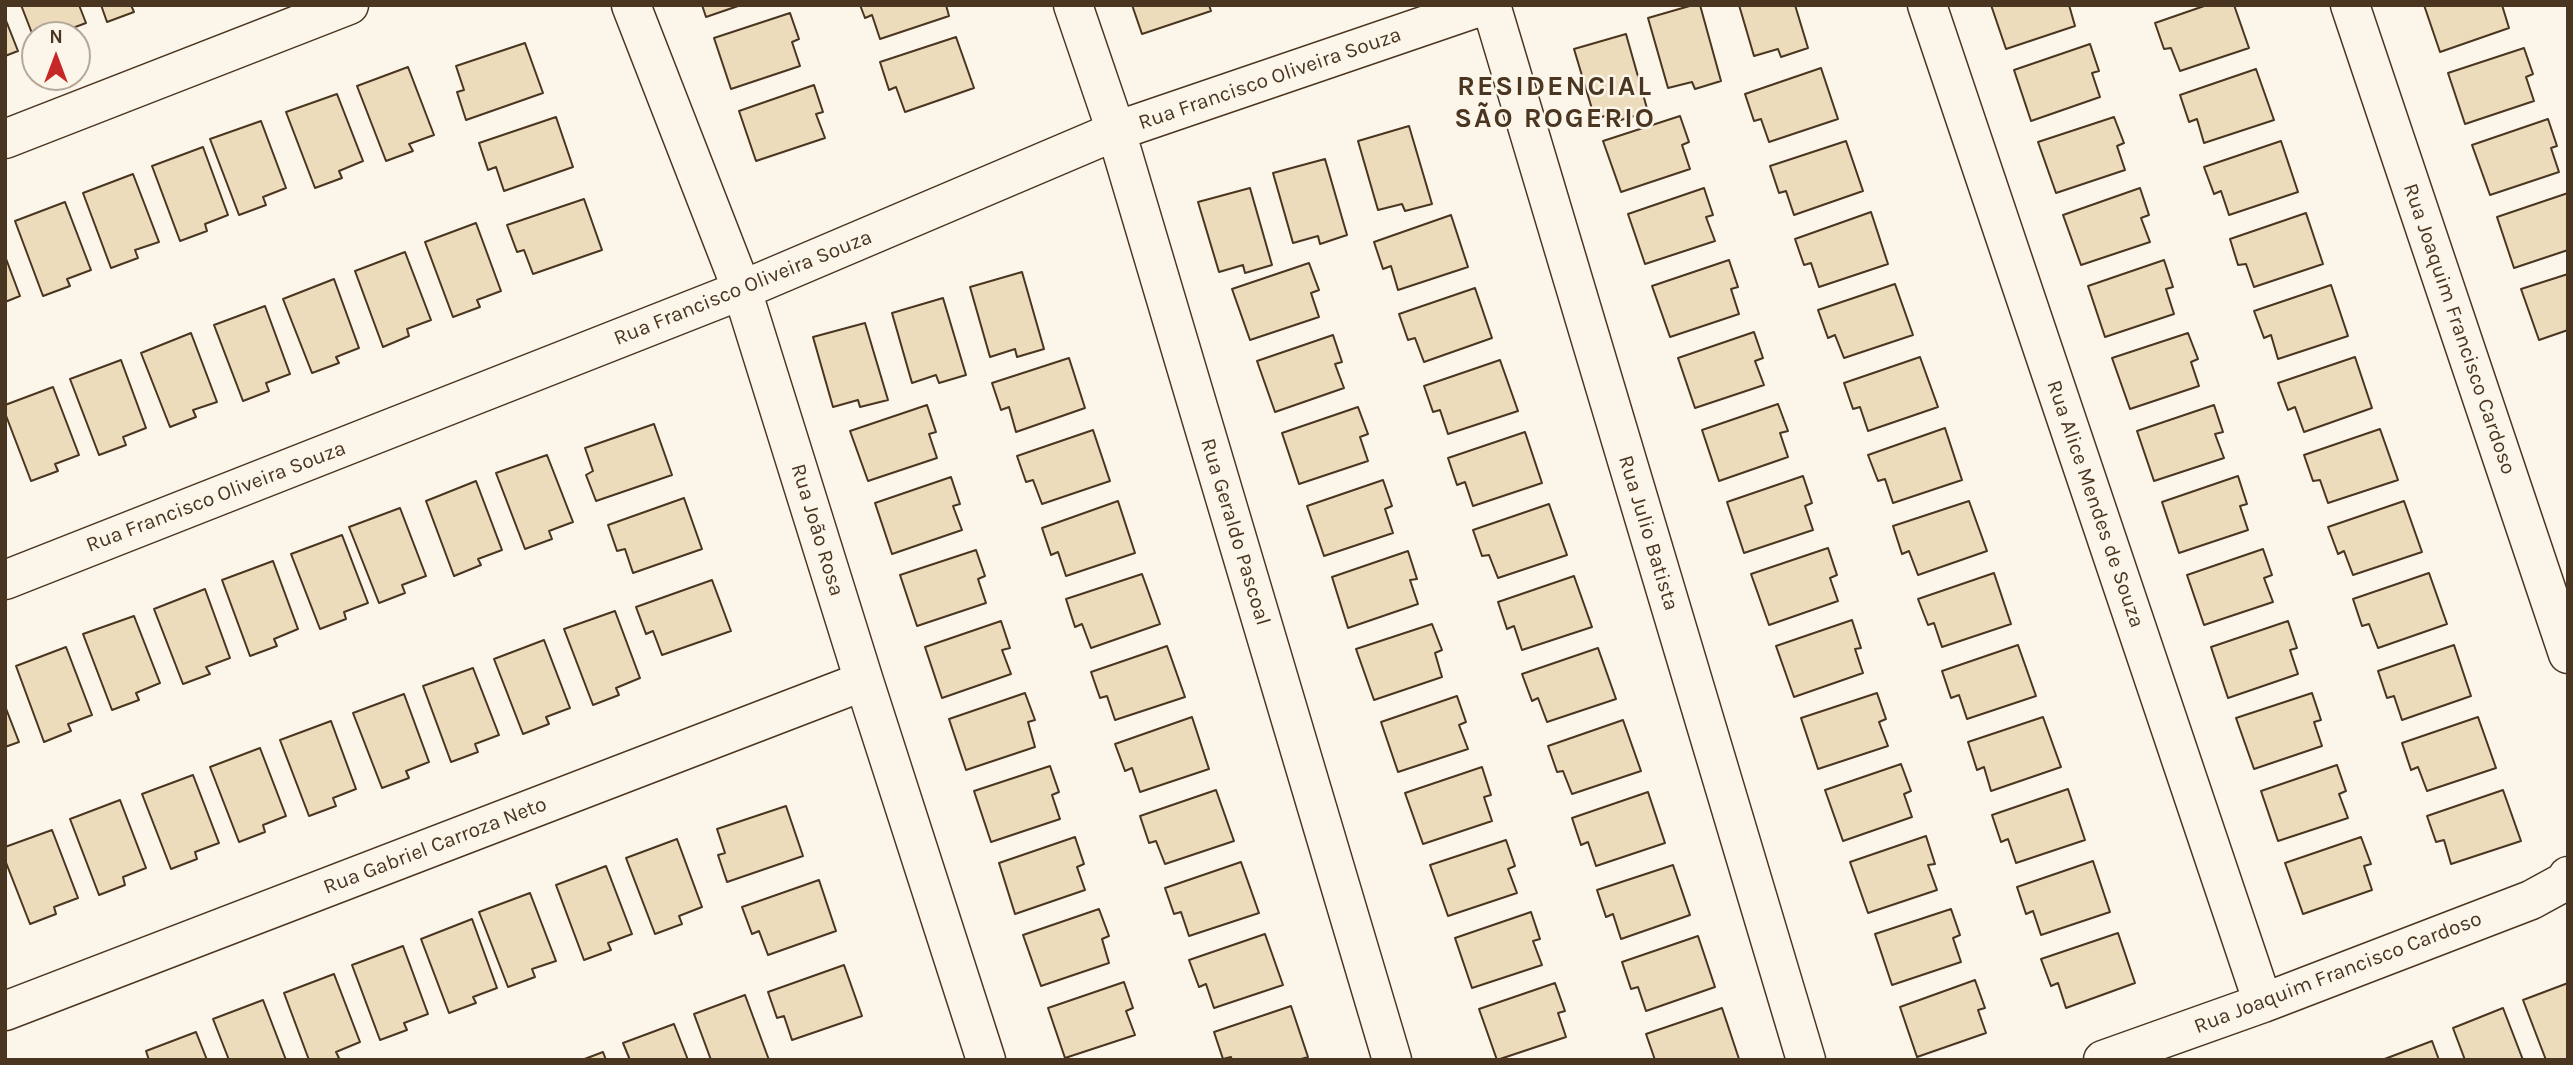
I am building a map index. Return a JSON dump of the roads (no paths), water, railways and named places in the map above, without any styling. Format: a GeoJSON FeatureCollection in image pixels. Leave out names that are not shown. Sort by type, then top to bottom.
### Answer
{"type":"FeatureCollection","features":[{"type":"Feature","properties":{"kind":"street"},"geometry":{"type":"LineString","coordinates":[[5,139],[349,5]]}},
{"type":"Feature","properties":{"kind":"street","name":"Rua João Rosa"},"geometry":{"type":"LineString","coordinates":[[631,5],[743,290],[864,681],[986,1060]]}},
{"type":"Feature","properties":{"kind":"street","name":"Rua Geraldo Pascoal"},"geometry":{"type":"LineString","coordinates":[[1073,5],[1116,131],[1392,1060]]}},
{"type":"Feature","properties":{"kind":"street","name":"Rua Francisco Oliveira Souza"},"geometry":{"type":"LineString","coordinates":[[5,580],[743,290],[1116,131],[1485,5]]}},
{"type":"Feature","properties":{"kind":"street","name":"Rua Julio Batista"},"geometry":{"type":"LineString","coordinates":[[1490,5],[1806,1060]]}},
{"type":"Feature","properties":{"kind":"street","name":"Rua Alice Mendes de Souza"},"geometry":{"type":"LineString","coordinates":[[1927,5],[2263,1003]]}},
{"type":"Feature","properties":{"kind":"street","name":"Rua Joaquim Francisco Cardoso"},"geometry":{"type":"LineString","coordinates":[[2350,5],[2557,579],[2568,654]]}},
{"type":"Feature","properties":{"kind":"street","name":"Rua Gabriel Carroza Neto"},"geometry":{"type":"LineString","coordinates":[[5,1011],[864,681]]}},
{"type":"Feature","properties":{"kind":"street","name":"Rua Joaquim Francisco Cardoso"},"geometry":{"type":"LineString","coordinates":[[2103,1060],[2263,1003],[2530,900],[2564,882],[2568,876]]}},
{"type":"Feature","properties":{"kind":"district","name":"RESIDENCIAL SÃO ROGERIO"},"geometry":{"type":"Point","coordinates":[1555,103]}}]}
